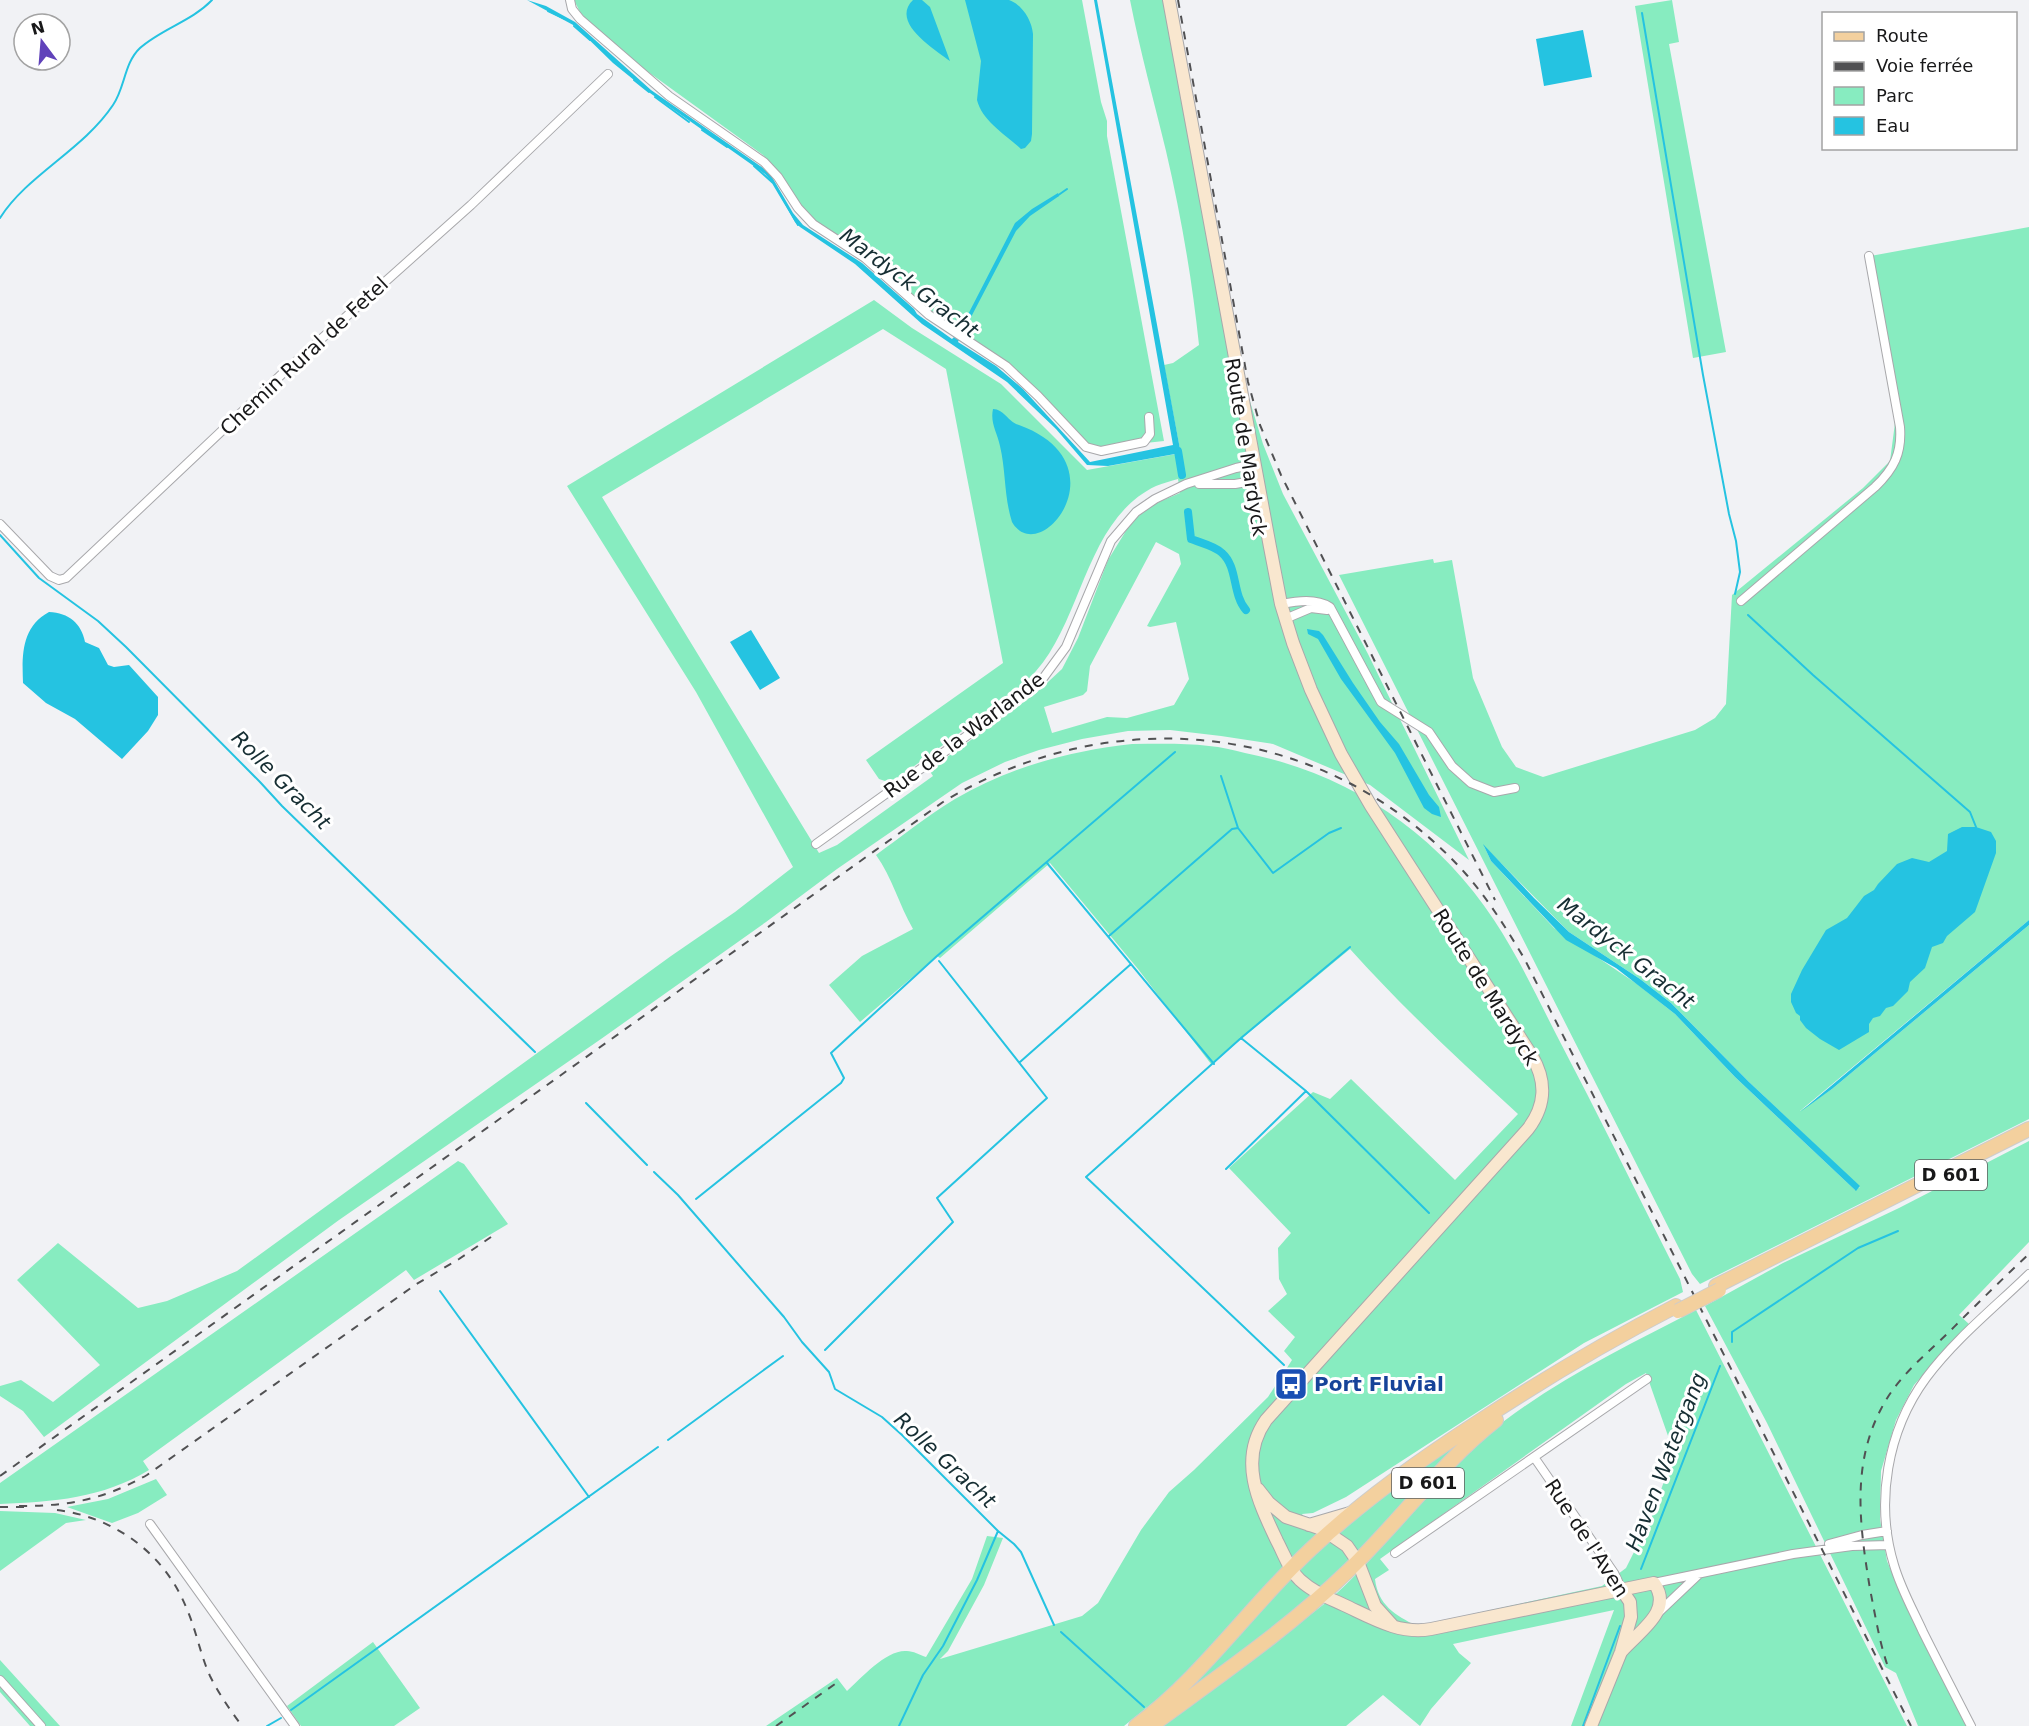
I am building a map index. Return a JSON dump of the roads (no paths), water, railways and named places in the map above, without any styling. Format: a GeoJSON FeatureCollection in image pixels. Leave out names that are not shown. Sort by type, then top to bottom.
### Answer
{"type":"FeatureCollection","features":[{"type":"Feature","properties":{"kind":"main road","name":"Route de Mardyck"},"geometry":{"type":"LineString","coordinates":[[1168,0],[1221,286],[1264,553],[1285,619],[1307,682],[1344,760],[1376,814],[1532,1056],[1541,1074],[1544,1092],[1540,1109],[1528,1129],[1266,1420],[1258,1432],[1252,1450],[1251,1466],[1259,1504],[1291,1568],[1301,1581],[1323,1595],[1374,1620],[1407,1630],[1427,1630],[1649,1584]]}},
{"type":"Feature","properties":{"kind":"main road","name":"D 601"},"geometry":{"type":"LineString","coordinates":[[1151,1726],[1246,1658],[1323,1595],[1358,1562],[1438,1472],[1494,1421],[1534,1393],[1586,1360],[1677,1309],[2029,1129]]}},
{"type":"Feature","properties":{"kind":"main road","name":"D 601"},"geometry":{"type":"LineString","coordinates":[[1718,1288],[2029,1136]]}},
{"type":"Feature","properties":{"kind":"main road","name":"D 601"},"geometry":{"type":"LineString","coordinates":[[1136,1726],[1184,1685],[1291,1568],[1329,1533],[1417,1462],[1554,1373],[1608,1341],[1677,1309]]}},
{"type":"Feature","properties":{"kind":"main road"},"geometry":{"type":"LineString","coordinates":[[1253,1480],[1263,1497],[1282,1514],[1294,1521],[1329,1533],[1347,1546],[1358,1562],[1375,1606],[1394,1626]]}},
{"type":"Feature","properties":{"kind":"main road"},"geometry":{"type":"LineString","coordinates":[[1308,1525],[1354,1512]]}},
{"type":"Feature","properties":{"kind":"main road","name":"Rue de l'Aven"},"geometry":{"type":"LineString","coordinates":[[1591,1726],[1621,1652],[1630,1621],[1649,1584],[1660,1596],[1659,1612],[1621,1652]]}},
{"type":"Feature","properties":{"kind":"main road","name":"Rue de l'Aven"},"geometry":{"type":"LineString","coordinates":[[1622,1590],[1631,1606],[1630,1621]]}},
{"type":"Feature","properties":{"kind":"street"},"geometry":{"type":"LineString","coordinates":[[570,0],[572,9],[580,19],[652,83],[764,162],[775,173],[795,205],[810,221],[869,261],[919,306],[1015,374],[1089,449],[1101,451],[1144,442],[1150,434],[1149,417]]}},
{"type":"Feature","properties":{"kind":"street","name":"Chemin Rural de Fetel"},"geometry":{"type":"LineString","coordinates":[[0,524],[50,576],[59,580],[66,578],[282,374],[471,205],[608,74]]}},
{"type":"Feature","properties":{"kind":"street"},"geometry":{"type":"LineString","coordinates":[[1741,601],[1875,487],[1898,458],[1901,441],[1900,427],[1869,256]]}},
{"type":"Feature","properties":{"kind":"street","name":"Rue de la Warlande"},"geometry":{"type":"LineString","coordinates":[[816,844],[1000,712],[1044,677],[1066,647],[1111,541],[1136,512],[1169,492],[1195,481],[1251,465]]}},
{"type":"Feature","properties":{"kind":"street","name":"Rue de la Warlande"},"geometry":{"type":"LineString","coordinates":[[1169,492],[1206,483],[1233,484],[1254,481]]}},
{"type":"Feature","properties":{"kind":"street"},"geometry":{"type":"LineString","coordinates":[[1281,604],[1300,601],[1321,602],[1332,608],[1381,702],[1429,732],[1452,766],[1471,783],[1494,792],[1515,789]]}},
{"type":"Feature","properties":{"kind":"street"},"geometry":{"type":"LineString","coordinates":[[1285,619],[1311,608],[1319,608],[1329,611],[1338,620]]}},
{"type":"Feature","properties":{"kind":"street"},"geometry":{"type":"LineString","coordinates":[[1971,1726],[1905,1595],[1897,1573],[1887,1531],[1886,1487],[1891,1454],[1900,1425],[1921,1386],[1941,1360],[2029,1274]]}},
{"type":"Feature","properties":{"kind":"street"},"geometry":{"type":"LineString","coordinates":[[1395,1553],[1647,1379]]}},
{"type":"Feature","properties":{"kind":"street","name":"Rue de l'Aven"},"geometry":{"type":"LineString","coordinates":[[1534,1457],[1614,1573],[1622,1590]]}},
{"type":"Feature","properties":{"kind":"street"},"geometry":{"type":"LineString","coordinates":[[150,1524],[295,1726]]}},
{"type":"Feature","properties":{"kind":"street"},"geometry":{"type":"LineString","coordinates":[[1649,1584],[1793,1554],[1862,1535],[1887,1531]]}},
{"type":"Feature","properties":{"kind":"street"},"geometry":{"type":"LineString","coordinates":[[1793,1554],[1852,1546],[1889,1545]]}},
{"type":"Feature","properties":{"kind":"street"},"geometry":{"type":"LineString","coordinates":[[1659,1612],[1700,1574]]}},
{"type":"Feature","properties":{"kind":"street"},"geometry":{"type":"LineString","coordinates":[[0,1680],[41,1726]]}},
{"type":"Feature","properties":{"kind":"water"},"geometry":{"type":"Polygon","coordinates":[[[527,0],[546,6],[575,22],[651,90],[763,168],[772,177],[793,213],[803,225],[862,263],[917,314],[952,339],[959,332],[1015,223],[1058,193],[1059,196],[1030,216],[1016,231],[958,342],[996,366],[1023,389],[1090,462],[1173,445],[1094,0],[1097,0],[1182,460],[1177,462],[1175,454],[1108,466],[1087,465],[1056,429],[1007,382],[922,324],[855,264],[800,227],[765,174],[650,93],[613,63],[575,26],[527,0]]]}},
{"type":"Feature","properties":{"kind":"water"},"geometry":{"type":"Polygon","coordinates":[[[913,0],[922,0],[930,7],[950,61],[925,42],[910,26],[907,8],[913,0]]]}},
{"type":"Feature","properties":{"kind":"water"},"geometry":{"type":"Polygon","coordinates":[[[965,0],[1009,0],[1026,14],[1031,24],[1033,34],[1032,134],[1031,141],[1025,148],[1021,149],[995,127],[980,108],[977,100],[981,61],[965,0]]]}},
{"type":"Feature","properties":{"kind":"water"},"geometry":{"type":"Polygon","coordinates":[[[1583,30],[1592,77],[1544,86],[1536,39],[1583,30]]]}},
{"type":"Feature","properties":{"kind":"water"},"geometry":{"type":"Polygon","coordinates":[[[993,409],[1050,442],[1066,463],[1070,485],[1065,506],[1054,522],[1040,532],[1025,533],[1012,522],[1002,455],[993,423],[993,409]]]}},
{"type":"Feature","properties":{"kind":"water"},"geometry":{"type":"Polygon","coordinates":[[[49,612],[62,614],[73,620],[80,629],[85,642],[99,648],[108,665],[114,667],[129,665],[158,697],[158,715],[148,731],[122,759],[75,719],[46,703],[23,683],[23,653],[28,634],[40,618],[49,612]]]}},
{"type":"Feature","properties":{"kind":"water"},"geometry":{"type":"Polygon","coordinates":[[[1307,629],[1319,631],[1323,635],[1380,722],[1399,744],[1429,795],[1439,807],[1441,817],[1424,808],[1395,753],[1341,679],[1318,639],[1308,634],[1307,629]]]}},
{"type":"Feature","properties":{"kind":"water"},"geometry":{"type":"Polygon","coordinates":[[[751,630],[780,678],[760,690],[730,642],[751,630]]]}},
{"type":"Feature","properties":{"kind":"water"},"geometry":{"type":"Polygon","coordinates":[[[1962,827],[1976,827],[1991,832],[1996,841],[1996,853],[1975,912],[1947,936],[1943,943],[1932,947],[1925,968],[1910,982],[1908,991],[1893,1006],[1886,1008],[1880,1016],[1873,1018],[1869,1024],[1869,1032],[1839,1050],[1820,1039],[1800,1020],[1791,1002],[1791,994],[1802,970],[1826,930],[1847,918],[1864,896],[1874,890],[1897,864],[1912,858],[1929,862],[1947,851],[1948,834],[1962,827]]]}},
{"type":"Feature","properties":{"kind":"water"},"geometry":{"type":"Polygon","coordinates":[[[1483,844],[1569,932],[1640,979],[1671,1003],[1749,1082],[1860,1186],[1856,1191],[1735,1077],[1675,1014],[1616,968],[1566,940],[1491,861],[1483,844]]]}},
{"type":"Feature","properties":{"kind":"water"},"geometry":{"type":"Polygon","coordinates":[[[2029,920],[2029,925],[1832,1089],[1800,1112],[2029,920]]]}},
{"type":"Feature","properties":{"kind":"waterway"},"geometry":{"type":"LineString","coordinates":[[0,218],[25,189],[101,121],[117,98],[131,61],[140,48],[157,35],[195,14],[212,0]]}},
{"type":"Feature","properties":{"kind":"waterway","name":"Mardyck Gracht"},"geometry":{"type":"LineString","coordinates":[[548,11],[565,19]]}},
{"type":"Feature","properties":{"kind":"waterway"},"geometry":{"type":"LineString","coordinates":[[1642,13],[1703,375],[1736,541],[1740,572],[1735,594]]}},
{"type":"Feature","properties":{"kind":"waterway","name":"Mardyck Gracht"},"geometry":{"type":"LineString","coordinates":[[574,26],[590,40]]}},
{"type":"Feature","properties":{"kind":"waterway","name":"Mardyck Gracht"},"geometry":{"type":"LineString","coordinates":[[634,80],[649,92]]}},
{"type":"Feature","properties":{"kind":"waterway","name":"Mardyck Gracht"},"geometry":{"type":"LineString","coordinates":[[655,97],[689,122]]}},
{"type":"Feature","properties":{"kind":"waterway","name":"Mardyck Gracht"},"geometry":{"type":"LineString","coordinates":[[702,130],[727,147]]}},
{"type":"Feature","properties":{"kind":"waterway","name":"Mardyck Gracht"},"geometry":{"type":"LineString","coordinates":[[754,166],[773,183],[798,225]]}},
{"type":"Feature","properties":{"kind":"waterway"},"geometry":{"type":"LineString","coordinates":[[1057,196],[1067,189]]}},
{"type":"Feature","properties":{"kind":"waterway","name":"Mardyck Gracht"},"geometry":{"type":"LineString","coordinates":[[1178,451],[1182,475]]}},
{"type":"Feature","properties":{"kind":"waterway","name":"Mardyck Gracht"},"geometry":{"type":"LineString","coordinates":[[1188,512],[1191,539],[1216,548],[1227,559],[1246,610]]}},
{"type":"Feature","properties":{"kind":"waterway","name":"Rolle Gracht"},"geometry":{"type":"LineString","coordinates":[[0,535],[39,578],[98,621],[126,647],[282,806],[535,1052]]}},
{"type":"Feature","properties":{"kind":"waterway"},"geometry":{"type":"LineString","coordinates":[[1748,615],[1970,812],[1976,827]]}},
{"type":"Feature","properties":{"kind":"waterway"},"geometry":{"type":"LineString","coordinates":[[696,1199],[841,1083],[844,1078],[831,1053],[937,956],[1175,752]]}},
{"type":"Feature","properties":{"kind":"waterway"},"geometry":{"type":"LineString","coordinates":[[1221,776],[1238,828],[1273,873],[1329,833],[1341,828]]}},
{"type":"Feature","properties":{"kind":"waterway"},"geometry":{"type":"LineString","coordinates":[[1109,936],[1232,829],[1238,828]]}},
{"type":"Feature","properties":{"kind":"waterway"},"geometry":{"type":"LineString","coordinates":[[1047,863],[1214,1064]]}},
{"type":"Feature","properties":{"kind":"waterway"},"geometry":{"type":"LineString","coordinates":[[1284,1365],[1086,1177],[1241,1038],[1350,947]]}},
{"type":"Feature","properties":{"kind":"waterway"},"geometry":{"type":"LineString","coordinates":[[825,1350],[953,1222],[937,1198],[1047,1098],[939,961]]}},
{"type":"Feature","properties":{"kind":"waterway"},"geometry":{"type":"LineString","coordinates":[[1020,1062],[1131,964]]}},
{"type":"Feature","properties":{"kind":"waterway"},"geometry":{"type":"LineString","coordinates":[[1241,1038],[1306,1091],[1429,1213]]}},
{"type":"Feature","properties":{"kind":"waterway"},"geometry":{"type":"LineString","coordinates":[[1226,1169],[1306,1091]]}},
{"type":"Feature","properties":{"kind":"waterway","name":"Rolle Gracht"},"geometry":{"type":"LineString","coordinates":[[586,1103],[647,1165]]}},
{"type":"Feature","properties":{"kind":"waterway","name":"Rolle Gracht"},"geometry":{"type":"LineString","coordinates":[[654,1172],[678,1195],[784,1317],[802,1342],[829,1372],[835,1389],[882,1417],[998,1531],[977,1580],[943,1646],[923,1675],[899,1726]]}},
{"type":"Feature","properties":{"kind":"waterway","name":"Haven Watergang"},"geometry":{"type":"LineString","coordinates":[[1732,1342],[1732,1332],[1858,1248],[1898,1231]]}},
{"type":"Feature","properties":{"kind":"waterway"},"geometry":{"type":"LineString","coordinates":[[440,1291],[589,1497]]}},
{"type":"Feature","properties":{"kind":"waterway"},"geometry":{"type":"LineString","coordinates":[[668,1440],[783,1356]]}},
{"type":"Feature","properties":{"kind":"waterway","name":"Haven Watergang"},"geometry":{"type":"LineString","coordinates":[[1641,1569],[1720,1366]]}},
{"type":"Feature","properties":{"kind":"waterway"},"geometry":{"type":"LineString","coordinates":[[291,1710],[658,1447]]}},
{"type":"Feature","properties":{"kind":"waterway"},"geometry":{"type":"LineString","coordinates":[[998,1531],[1021,1552],[1054,1625]]}},
{"type":"Feature","properties":{"kind":"waterway","name":"Haven Watergang"},"geometry":{"type":"LineString","coordinates":[[1583,1726],[1620,1626]]}},
{"type":"Feature","properties":{"kind":"waterway"},"geometry":{"type":"LineString","coordinates":[[1061,1632],[1144,1707]]}},
{"type":"Feature","properties":{"kind":"waterway"},"geometry":{"type":"LineString","coordinates":[[267,1726],[281,1718]]}},
{"type":"Feature","properties":{"kind":"railway"},"geometry":{"type":"LineString","coordinates":[[1178,0],[1248,382],[1260,425],[1281,475],[1495,900]]}},
{"type":"Feature","properties":{"kind":"railway"},"geometry":{"type":"LineString","coordinates":[[0,1476],[943,802],[1009,769],[1078,748],[1148,739],[1218,742],[1285,757],[1350,784],[1411,822],[1465,873],[1489,903],[1524,958],[1911,1726]]}},
{"type":"Feature","properties":{"kind":"railway"},"geometry":{"type":"LineString","coordinates":[[19,1506],[53,1505],[85,1500],[131,1484],[147,1475],[415,1285],[491,1237]]}},
{"type":"Feature","properties":{"kind":"railway"},"geometry":{"type":"LineString","coordinates":[[1887,1664],[1870,1589],[1861,1520],[1862,1475],[1865,1453],[1872,1431],[1887,1398],[1902,1378],[2029,1254]]}},
{"type":"Feature","properties":{"kind":"railway"},"geometry":{"type":"LineString","coordinates":[[0,1507],[27,1507]]}},
{"type":"Feature","properties":{"kind":"railway"},"geometry":{"type":"LineString","coordinates":[[57,1510],[78,1514],[117,1530],[151,1554],[165,1570],[186,1607],[210,1676],[242,1726]]}},
{"type":"Feature","properties":{"kind":"railway"},"geometry":{"type":"LineString","coordinates":[[776,1726],[835,1684]]}},
{"type":"Feature","properties":{"kind":"place","name":"Port Fluvial"},"geometry":{"type":"Point","coordinates":[1291,1384]}}]}
